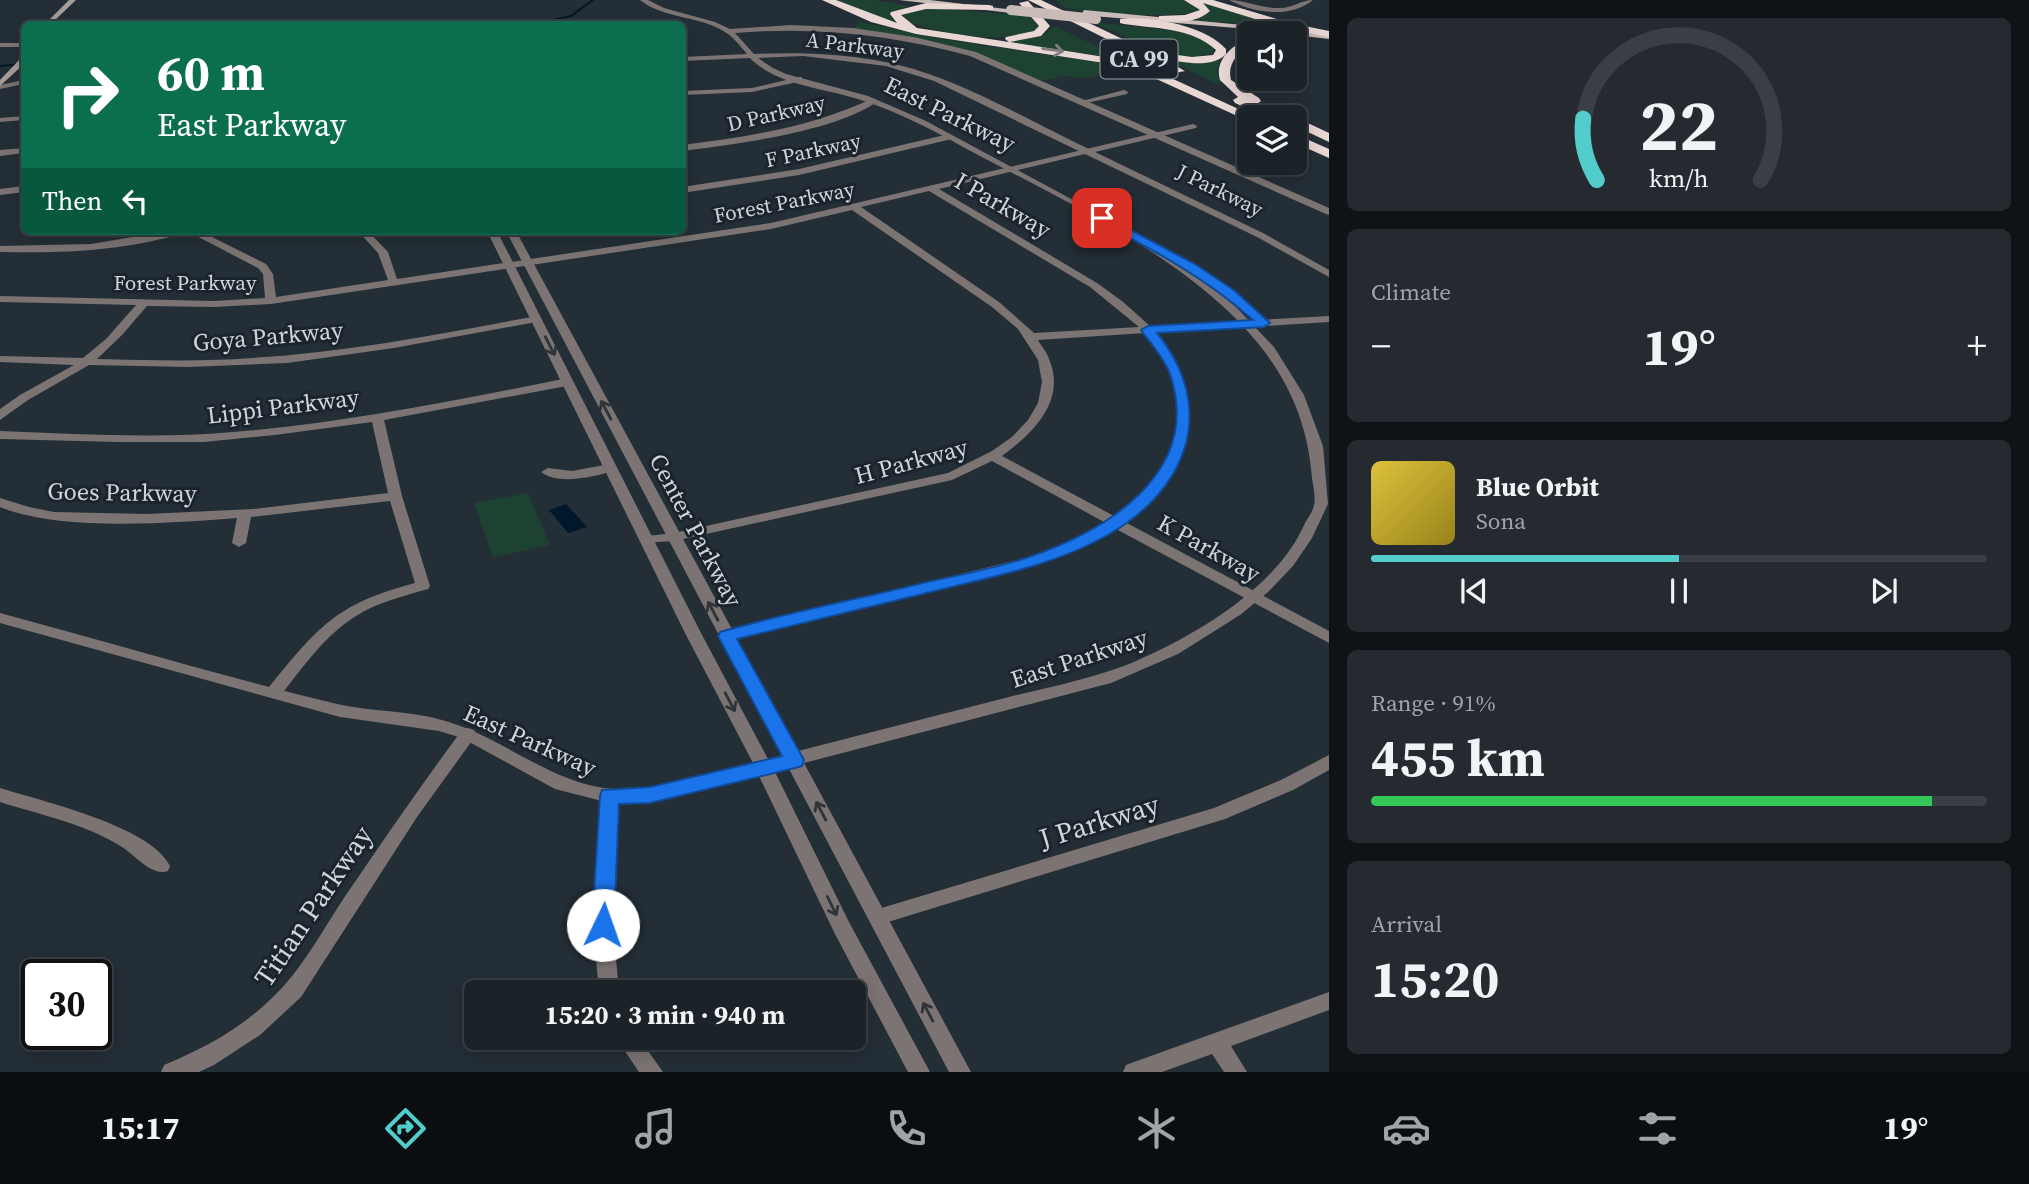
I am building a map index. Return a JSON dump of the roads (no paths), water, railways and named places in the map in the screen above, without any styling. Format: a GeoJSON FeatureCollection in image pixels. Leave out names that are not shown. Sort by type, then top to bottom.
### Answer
{"type":"FeatureCollection","features":[{"type":"Feature","properties":{"kind":"highway"},"geometry":{"type":"LineString","coordinates":[[827,0],[875,20],[916,31],[1113,61],[1156,75],[1237,110]]}},
{"type":"Feature","properties":{"kind":"highway"},"geometry":{"type":"LineString","coordinates":[[956,0],[968,2]]}},
{"type":"Feature","properties":{"kind":"highway"},"geometry":{"type":"LineString","coordinates":[[1052,0],[1074,20]]}},
{"type":"Feature","properties":{"kind":"highway"},"geometry":{"type":"LineString","coordinates":[[1123,19],[1183,18],[1205,11],[1203,7],[1189,0]]}},
{"type":"Feature","properties":{"kind":"highway"},"geometry":{"type":"LineString","coordinates":[[1203,0],[1328,38]]}},
{"type":"Feature","properties":{"kind":"highway"},"geometry":{"type":"LineString","coordinates":[[989,8],[918,6],[904,8],[895,14],[903,23],[914,27],[979,38],[1012,39],[1037,34],[1045,26],[1025,1]]}},
{"type":"Feature","properties":{"kind":"highway","name":"CA 99"},"geometry":{"type":"LineString","coordinates":[[1025,1],[1237,109]]}},
{"type":"Feature","properties":{"kind":"highway","name":"CA 99"},"geometry":{"type":"LineString","coordinates":[[1025,1],[1074,20],[1250,105]]}},
{"type":"Feature","properties":{"kind":"highway"},"geometry":{"type":"LineString","coordinates":[[1100,33],[1174,59],[1206,60],[1221,54],[1217,43],[1195,33],[1123,19]]}},
{"type":"Feature","properties":{"kind":"highway"},"geometry":{"type":"LineString","coordinates":[[1307,39],[1328,38]]}},
{"type":"Feature","properties":{"kind":"highway"},"geometry":{"type":"LineString","coordinates":[[1237,48],[1222,69],[1223,76],[1237,90]]}},
{"type":"Feature","properties":{"kind":"highway"},"geometry":{"type":"LineString","coordinates":[[1238,91],[1264,105]]}},
{"type":"Feature","properties":{"kind":"highway"},"geometry":{"type":"LineString","coordinates":[[1307,127],[1329,138]]}},
{"type":"Feature","properties":{"kind":"highway"},"geometry":{"type":"LineString","coordinates":[[1307,133],[1329,144]]}},
{"type":"Feature","properties":{"kind":"highway"},"geometry":{"type":"LineString","coordinates":[[1307,144],[1329,154]]}},
{"type":"Feature","properties":{"kind":"main road"},"geometry":{"type":"LineString","coordinates":[[903,0],[1328,38]]}},
{"type":"Feature","properties":{"kind":"main road"},"geometry":{"type":"LineString","coordinates":[[947,0],[1237,31]]}},
{"type":"Feature","properties":{"kind":"main road"},"geometry":{"type":"LineString","coordinates":[[52,21],[77,2]]}},
{"type":"Feature","properties":{"kind":"main road"},"geometry":{"type":"LineString","coordinates":[[62,21],[77,2]]}},
{"type":"Feature","properties":{"kind":"main road"},"geometry":{"type":"LineString","coordinates":[[0,70],[21,49]]}},
{"type":"Feature","properties":{"kind":"main road"},"geometry":{"type":"LineString","coordinates":[[0,86],[21,63]]}},
{"type":"Feature","properties":{"kind":"street","name":"East Parkway"},"geometry":{"type":"LineString","coordinates":[[643,0],[662,9],[736,30],[751,56],[769,70],[874,101],[949,137],[1191,267],[1231,294],[1264,323],[1287,349]]}},
{"type":"Feature","properties":{"kind":"street"},"geometry":{"type":"LineString","coordinates":[[1232,0],[1278,11],[1304,5],[1310,0]]}},
{"type":"Feature","properties":{"kind":"street"},"geometry":{"type":"LineString","coordinates":[[736,30],[825,28],[939,45],[988,60],[1237,171]]}},
{"type":"Feature","properties":{"kind":"street"},"geometry":{"type":"LineString","coordinates":[[0,45],[21,46]]}},
{"type":"Feature","properties":{"kind":"street","name":"A Parkway"},"geometry":{"type":"LineString","coordinates":[[686,59],[842,57],[914,71],[1088,152]]}},
{"type":"Feature","properties":{"kind":"street"},"geometry":{"type":"LineString","coordinates":[[686,93],[760,89],[799,79]]}},
{"type":"Feature","properties":{"kind":"street"},"geometry":{"type":"LineString","coordinates":[[0,86],[21,82]]}},
{"type":"Feature","properties":{"kind":"street"},"geometry":{"type":"LineString","coordinates":[[0,86],[21,88]]}},
{"type":"Feature","properties":{"kind":"street"},"geometry":{"type":"LineString","coordinates":[[1082,102],[1124,92]]}},
{"type":"Feature","properties":{"kind":"street","name":"D Parkway"},"geometry":{"type":"LineString","coordinates":[[686,147],[794,130],[831,119],[874,101]]}},
{"type":"Feature","properties":{"kind":"street"},"geometry":{"type":"LineString","coordinates":[[0,120],[21,118]]}},
{"type":"Feature","properties":{"kind":"street","name":"Forest Parkway"},"geometry":{"type":"LineString","coordinates":[[0,299],[226,304],[271,301],[526,261],[723,234],[856,208],[1193,126]]}},
{"type":"Feature","properties":{"kind":"street","name":"F Parkway"},"geometry":{"type":"LineString","coordinates":[[686,189],[799,172],[949,137]]}},
{"type":"Feature","properties":{"kind":"street"},"geometry":{"type":"LineString","coordinates":[[0,153],[21,151]]}},
{"type":"Feature","properties":{"kind":"street","name":"J Parkway"},"geometry":{"type":"LineString","coordinates":[[1088,152],[1260,235],[1329,274]]}},
{"type":"Feature","properties":{"kind":"street"},"geometry":{"type":"LineString","coordinates":[[1246,175],[1329,212]]}},
{"type":"Feature","properties":{"kind":"street"},"geometry":{"type":"LineString","coordinates":[[0,192],[21,189]]}},
{"type":"Feature","properties":{"kind":"street","name":"I Parkway"},"geometry":{"type":"LineString","coordinates":[[727,636],[1008,569],[1080,543],[1116,522],[1148,496],[1169,469],[1181,442],[1184,421],[1182,393],[1176,373],[1162,347],[1148,330],[1124,306],[1096,286],[932,190]]}},
{"type":"Feature","properties":{"kind":"street","name":"H Parkway"},"geometry":{"type":"LineString","coordinates":[[647,540],[674,537],[929,482],[974,467],[994,457],[1024,434],[1034,422],[1046,397],[1046,371],[1030,337],[1001,309],[856,208]]}},
{"type":"Feature","properties":{"kind":"street"},"geometry":{"type":"LineString","coordinates":[[0,249],[93,248],[164,235]]}},
{"type":"Feature","properties":{"kind":"street"},"geometry":{"type":"LineString","coordinates":[[199,235],[262,266],[268,274],[271,301]]}},
{"type":"Feature","properties":{"kind":"street"},"geometry":{"type":"LineString","coordinates":[[367,235],[383,251],[393,281]]}},
{"type":"Feature","properties":{"kind":"street","name":"Center Parkway"},"geometry":{"type":"LineString","coordinates":[[494,235],[764,768],[842,928],[919,1072]]}},
{"type":"Feature","properties":{"kind":"street","name":"Center Parkway"},"geometry":{"type":"LineString","coordinates":[[514,235],[960,1072]]}},
{"type":"Feature","properties":{"kind":"street"},"geometry":{"type":"LineString","coordinates":[[0,416],[20,400],[88,361],[115,338],[143,303]]}},
{"type":"Feature","properties":{"kind":"street","name":"Goya Parkway"},"geometry":{"type":"LineString","coordinates":[[0,359],[189,364],[279,360],[349,352],[536,319]]}},
{"type":"Feature","properties":{"kind":"street"},"geometry":{"type":"LineString","coordinates":[[1030,337],[1329,319]]}},
{"type":"Feature","properties":{"kind":"street","name":"Lippi Parkway"},"geometry":{"type":"LineString","coordinates":[[0,435],[143,439],[307,428],[568,382]]}},
{"type":"Feature","properties":{"kind":"street"},"geometry":{"type":"LineString","coordinates":[[275,691],[322,633],[341,615],[367,601],[423,586],[395,496],[377,416]]}},
{"type":"Feature","properties":{"kind":"street","name":"East Parkway"},"geometry":{"type":"LineString","coordinates":[[0,618],[275,691],[340,711],[421,721],[468,734],[561,784],[610,796],[650,795],[764,768],[1111,677],[1147,663],[1216,625],[1254,598],[1303,542],[1319,511],[1328,470],[1323,422]]}},
{"type":"Feature","properties":{"kind":"street","name":"K Parkway"},"geometry":{"type":"LineString","coordinates":[[994,457],[1329,638]]}},
{"type":"Feature","properties":{"kind":"street","name":"Center Parkway"},"geometry":{"type":"LineString","coordinates":[[548,472],[572,475],[610,468]]}},
{"type":"Feature","properties":{"kind":"street","name":"Goes Parkway"},"geometry":{"type":"LineString","coordinates":[[0,502],[37,513],[86,518],[245,515],[395,496]]}},
{"type":"Feature","properties":{"kind":"street"},"geometry":{"type":"LineString","coordinates":[[239,543],[245,515]]}},
{"type":"Feature","properties":{"kind":"street","name":"Titian Parkway"},"geometry":{"type":"LineString","coordinates":[[172,1072],[232,1044],[276,1010],[294,990],[411,812],[468,734]]}},
{"type":"Feature","properties":{"kind":"street","name":"J Parkway"},"geometry":{"type":"LineString","coordinates":[[878,917],[1219,814],[1277,790],[1329,762]]}},
{"type":"Feature","properties":{"kind":"street"},"geometry":{"type":"LineString","coordinates":[[0,795],[105,828],[129,840],[161,866]]}},
{"type":"Feature","properties":{"kind":"street"},"geometry":{"type":"LineString","coordinates":[[608,980],[603,925],[610,796]]}},
{"type":"Feature","properties":{"kind":"street"},"geometry":{"type":"LineString","coordinates":[[1134,1072],[1329,1001]]}},
{"type":"Feature","properties":{"kind":"street"},"geometry":{"type":"LineString","coordinates":[[1217,1043],[1236,1072]]}},
{"type":"Feature","properties":{"kind":"street"},"geometry":{"type":"LineString","coordinates":[[633,1050],[644,1070]]}},
{"type":"Feature","properties":{"kind":"water"},"geometry":{"type":"Polygon","coordinates":[[[566,504],[587,527],[568,533],[549,510],[566,504]]]}},
{"type":"Feature","properties":{"kind":"waterway"},"geometry":{"type":"LineString","coordinates":[[549,21],[571,16],[593,0]]}},
{"type":"Feature","properties":{"kind":"waterway"},"geometry":{"type":"LineString","coordinates":[[0,66],[21,64]]}}]}
